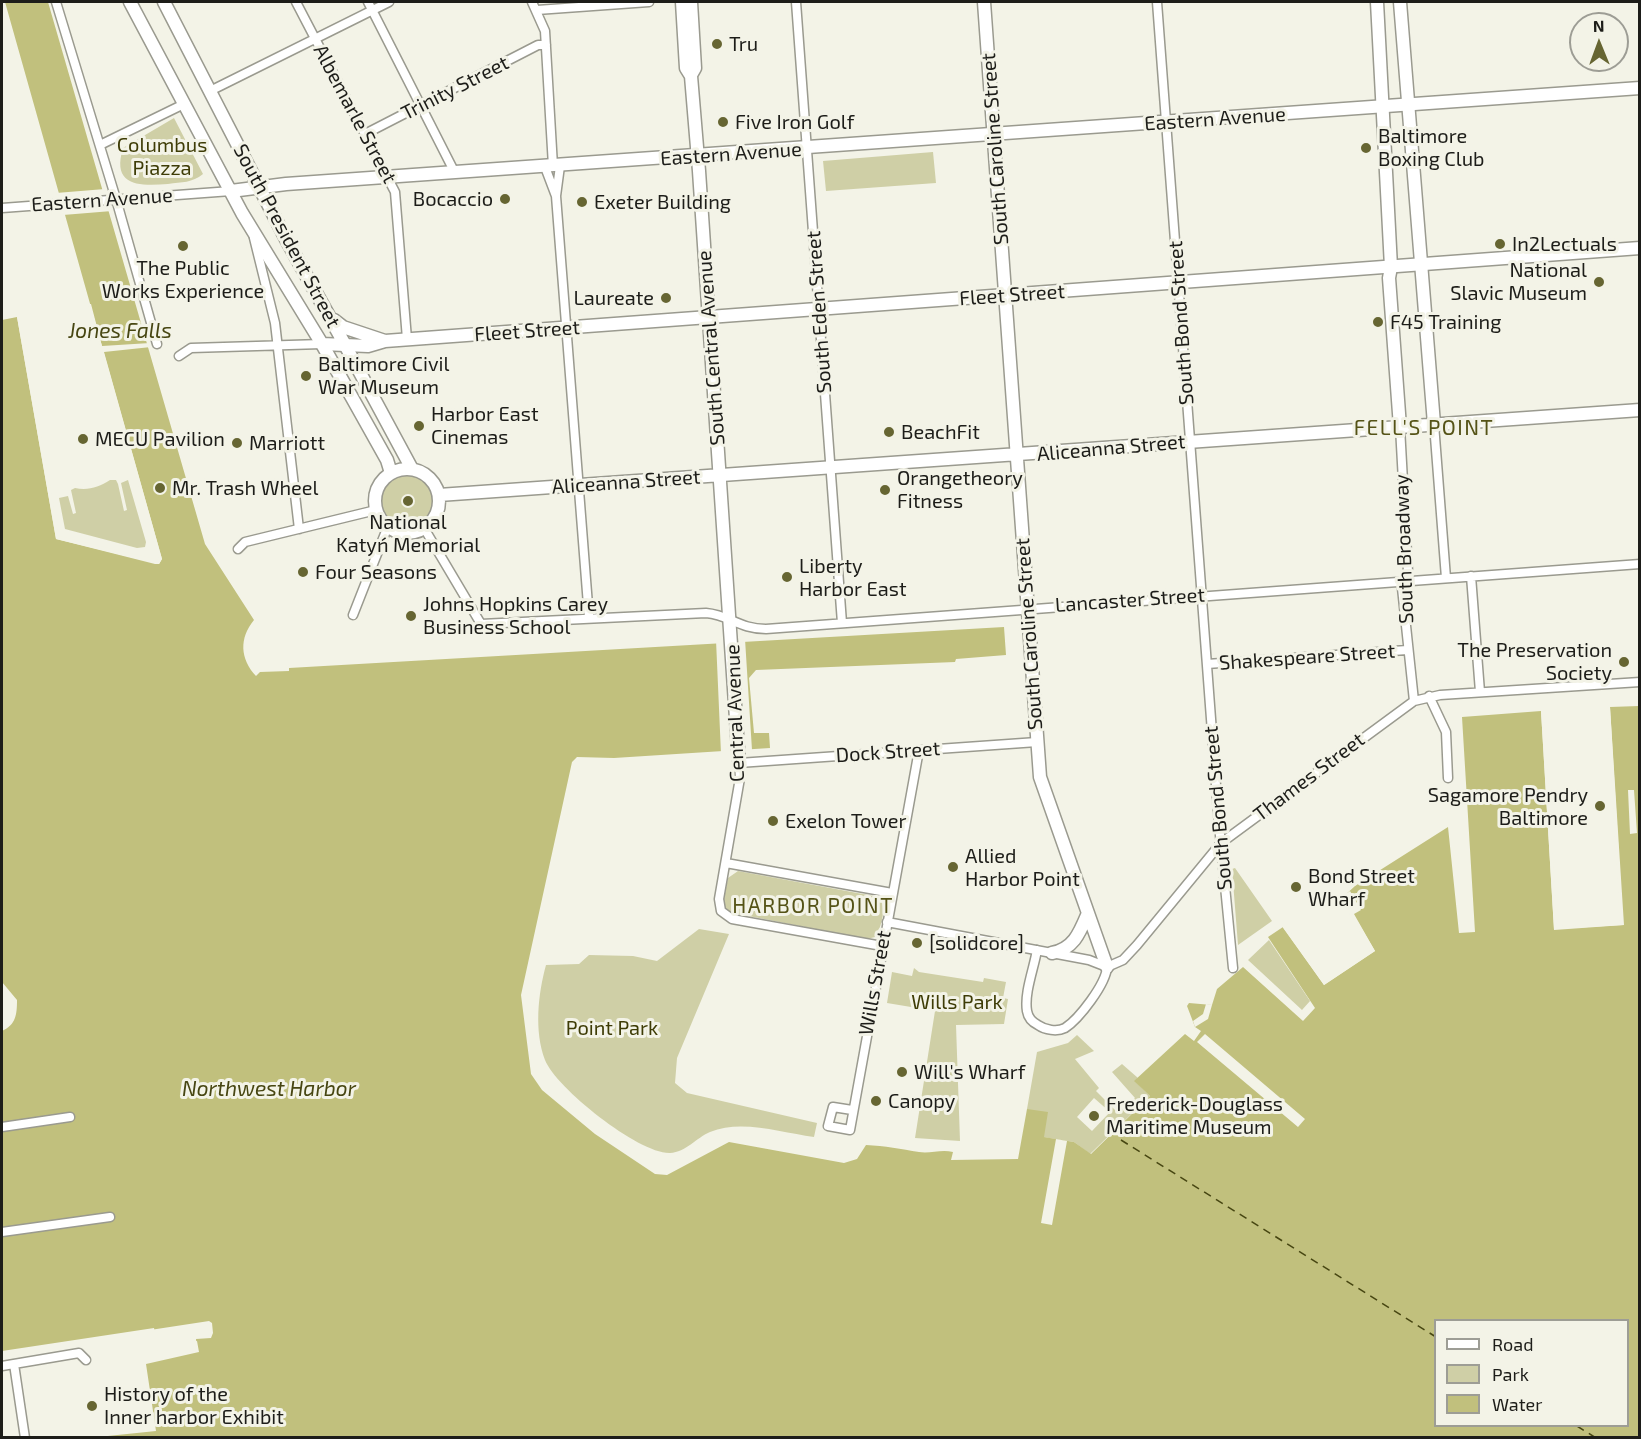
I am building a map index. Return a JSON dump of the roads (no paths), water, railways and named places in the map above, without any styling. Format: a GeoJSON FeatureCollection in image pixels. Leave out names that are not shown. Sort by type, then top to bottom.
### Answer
{"type":"FeatureCollection","features":[{"type":"Feature","properties":{"kind":"main road","name":"South President Street"},"geometry":{"type":"LineString","coordinates":[[130,2],[252,229],[322,344],[387,460],[391,473]]}},
{"type":"Feature","properties":{"kind":"main road","name":"South President Street"},"geometry":{"type":"LineString","coordinates":[[165,2],[259,188],[412,469]]}},
{"type":"Feature","properties":{"kind":"main road","name":"South Central Avenue"},"geometry":{"type":"LineString","coordinates":[[682,2],[686,68],[691,75],[698,156],[731,620]]}},
{"type":"Feature","properties":{"kind":"main road","name":"South Central Avenue"},"geometry":{"type":"LineString","coordinates":[[691,2],[695,68],[691,75]]}},
{"type":"Feature","properties":{"kind":"main road","name":"South Caroline Street"},"geometry":{"type":"LineString","coordinates":[[984,2],[1040,777],[1107,967]]}},
{"type":"Feature","properties":{"kind":"main road","name":"South Broadway"},"geometry":{"type":"LineString","coordinates":[[1377,2],[1391,267],[1389,278],[1400,427]]}},
{"type":"Feature","properties":{"kind":"main road","name":"South Broadway"},"geometry":{"type":"LineString","coordinates":[[1401,2],[1407,104],[1434,424]]}},
{"type":"Feature","properties":{"kind":"main road","name":"Eastern Avenue"},"geometry":{"type":"LineString","coordinates":[[231,190],[1640,88]]}},
{"type":"Feature","properties":{"kind":"main road","name":"Fleet Street"},"geometry":{"type":"LineString","coordinates":[[322,344],[344,343],[368,346],[385,341],[407,339],[1640,248]]}},
{"type":"Feature","properties":{"kind":"main road","name":"Fleet Street"},"geometry":{"type":"LineString","coordinates":[[329,315],[343,327],[385,341]]}},
{"type":"Feature","properties":{"kind":"main road","name":"Aliceanna Street"},"geometry":{"type":"LineString","coordinates":[[439,495],[1016,456],[1640,410]]}},
{"type":"Feature","properties":{"kind":"main road"},"geometry":{"type":"LineString","coordinates":[[412,469],[430,478],[439,495],[436,515],[424,528],[406,532],[388,526],[376,510],[378,488],[391,473],[412,469]]}},
{"type":"Feature","properties":{"kind":"main road","name":"Central Avenue"},"geometry":{"type":"LineString","coordinates":[[731,620],[739,759]]}},
{"type":"Feature","properties":{"kind":"main road"},"geometry":{"type":"LineString","coordinates":[[1052,953],[1065,951],[1072,944],[1088,913]]}},
{"type":"Feature","properties":{"kind":"street"},"geometry":{"type":"LineString","coordinates":[[56,2],[100,145],[112,200],[157,344]]}},
{"type":"Feature","properties":{"kind":"street","name":"Albemarle Street"},"geometry":{"type":"LineString","coordinates":[[296,2],[395,192],[407,339]]}},
{"type":"Feature","properties":{"kind":"street"},"geometry":{"type":"LineString","coordinates":[[210,91],[315,38],[370,6],[389,2]]}},
{"type":"Feature","properties":{"kind":"street"},"geometry":{"type":"LineString","coordinates":[[532,2],[542,22],[546,45],[553,166],[589,618]]}},
{"type":"Feature","properties":{"kind":"street"},"geometry":{"type":"LineString","coordinates":[[537,10],[649,2]]}},
{"type":"Feature","properties":{"kind":"street","name":"South Eden Street"},"geometry":{"type":"LineString","coordinates":[[796,2],[842,623]]}},
{"type":"Feature","properties":{"kind":"street","name":"South Bond Street"},"geometry":{"type":"LineString","coordinates":[[1157,2],[1221,843],[1233,968]]}},
{"type":"Feature","properties":{"kind":"street"},"geometry":{"type":"LineString","coordinates":[[370,6],[455,173]]}},
{"type":"Feature","properties":{"kind":"street","name":"Trinity Street"},"geometry":{"type":"LineString","coordinates":[[365,135],[538,45],[546,45]]}},
{"type":"Feature","properties":{"kind":"street"},"geometry":{"type":"LineString","coordinates":[[100,145],[184,104]]}},
{"type":"Feature","properties":{"kind":"street"},"geometry":{"type":"LineString","coordinates":[[553,166],[556,196]]}},
{"type":"Feature","properties":{"kind":"street","name":"Eastern Avenue"},"geometry":{"type":"LineString","coordinates":[[2,208],[231,190]]}},
{"type":"Feature","properties":{"kind":"street","name":"South President Street"},"geometry":{"type":"LineString","coordinates":[[252,229],[272,308],[299,529]]}},
{"type":"Feature","properties":{"kind":"street","name":"Fleet Street"},"geometry":{"type":"LineString","coordinates":[[179,356],[191,348],[322,344]]}},
{"type":"Feature","properties":{"kind":"street","name":"South Broadway"},"geometry":{"type":"LineString","coordinates":[[1434,424],[1446,578]]}},
{"type":"Feature","properties":{"kind":"street","name":"South Broadway"},"geometry":{"type":"LineString","coordinates":[[1400,427],[1408,572],[1402,588],[1414,701]]}},
{"type":"Feature","properties":{"kind":"street"},"geometry":{"type":"LineString","coordinates":[[238,549],[245,542],[376,510]]}},
{"type":"Feature","properties":{"kind":"street"},"geometry":{"type":"LineString","coordinates":[[353,615],[388,526]]}},
{"type":"Feature","properties":{"kind":"street","name":"Lancaster Street"},"geometry":{"type":"LineString","coordinates":[[424,528],[481,624],[705,613],[731,620],[742,627],[754,629],[1640,564]]}},
{"type":"Feature","properties":{"kind":"street"},"geometry":{"type":"LineString","coordinates":[[1471,576],[1480,692]]}},
{"type":"Feature","properties":{"kind":"street","name":"Shakespeare Street"},"geometry":{"type":"LineString","coordinates":[[1207,664],[1407,650]]}},
{"type":"Feature","properties":{"kind":"street","name":"Thames Street"},"geometry":{"type":"LineString","coordinates":[[1107,967],[1123,960],[1137,945],[1221,843],[1414,701],[1429,696],[1640,682]]}},
{"type":"Feature","properties":{"kind":"street"},"geometry":{"type":"LineString","coordinates":[[1429,696],[1446,732],[1448,778]]}},
{"type":"Feature","properties":{"kind":"street","name":"Dock Street"},"geometry":{"type":"LineString","coordinates":[[739,759],[1038,742]]}},
{"type":"Feature","properties":{"kind":"street","name":"Wills Street"},"geometry":{"type":"LineString","coordinates":[[852,1110],[919,750]]}},
{"type":"Feature","properties":{"kind":"street","name":"Central Avenue"},"geometry":{"type":"LineString","coordinates":[[739,759],[740,778],[719,899],[720,911],[732,918],[882,946]]}},
{"type":"Feature","properties":{"kind":"street"},"geometry":{"type":"LineString","coordinates":[[726,863],[892,893]]}},
{"type":"Feature","properties":{"kind":"street"},"geometry":{"type":"LineString","coordinates":[[887,922],[1037,950],[1089,960],[1107,967],[1106,976],[1100,988],[1066,1027],[1057,1030],[1045,1029],[1030,1019],[1026,1008],[1037,950]]}},
{"type":"Feature","properties":{"kind":"street"},"geometry":{"type":"LineString","coordinates":[[2,1126],[70,1117]]}},
{"type":"Feature","properties":{"kind":"street"},"geometry":{"type":"LineString","coordinates":[[2,1232],[110,1217]]}},
{"type":"Feature","properties":{"kind":"street"},"geometry":{"type":"LineString","coordinates":[[2,1365],[79,1353],[86,1360]]}},
{"type":"Feature","properties":{"kind":"street"},"geometry":{"type":"LineString","coordinates":[[14,1364],[25,1437]]}},
{"type":"Feature","properties":{"kind":"water","name":"Northwest Harbor"},"geometry":{"type":"Polygon","coordinates":[[[5,2],[48,2],[205,544],[254,620],[246,634],[243,648],[247,663],[256,676],[260,672],[289,671],[289,668],[1004,627],[1006,655],[956,659],[955,662],[756,670],[749,678],[754,733],[769,733],[770,748],[614,758],[577,757],[572,762],[521,995],[531,1074],[542,1090],[595,1134],[655,1174],[667,1175],[729,1142],[844,1163],[857,1159],[866,1145],[923,1152],[953,1152],[951,1160],[1018,1159],[1027,1109],[1048,1112],[1044,1137],[1074,1142],[1091,1154],[1150,1096],[1134,1081],[1185,1034],[1194,1041],[1201,1031],[1195,1027],[1187,1006],[1189,1003],[1212,1005],[1217,989],[1243,967],[1303,1021],[1315,1008],[1268,937],[1283,927],[1324,985],[1375,951],[1343,897],[1355,886],[1448,827],[1459,933],[1475,932],[1462,717],[1541,711],[1554,929],[1623,925],[1610,707],[1639,706],[1639,1437],[98,1437],[156,1431],[146,1364],[199,1352],[197,1341],[158,1348],[154,1328],[2,1351],[2,1031],[7,1029],[15,1019],[17,1000],[2,982],[2,320],[17,317],[56,539],[159,564],[162,559],[5,2]]]}},
{"type":"Feature","properties":{"kind":"place","name":"Tru"},"geometry":{"type":"Point","coordinates":[717,44]}},
{"type":"Feature","properties":{"kind":"place","name":"Five Iron Golf"},"geometry":{"type":"Point","coordinates":[723,122]}},
{"type":"Feature","properties":{"kind":"place","name":"Baltimore Boxing Club"},"geometry":{"type":"Point","coordinates":[1366,148]}},
{"type":"Feature","properties":{"kind":"place","name":"Bocaccio"},"geometry":{"type":"Point","coordinates":[505,199]}},
{"type":"Feature","properties":{"kind":"place","name":"Exeter Building"},"geometry":{"type":"Point","coordinates":[582,202]}},
{"type":"Feature","properties":{"kind":"place","name":"In2Lectuals"},"geometry":{"type":"Point","coordinates":[1500,244]}},
{"type":"Feature","properties":{"kind":"place","name":"The Public Works Experience"},"geometry":{"type":"Point","coordinates":[183,246]}},
{"type":"Feature","properties":{"kind":"place","name":"National Slavic Museum"},"geometry":{"type":"Point","coordinates":[1599,282]}},
{"type":"Feature","properties":{"kind":"place","name":"Laureate"},"geometry":{"type":"Point","coordinates":[666,298]}},
{"type":"Feature","properties":{"kind":"place","name":"F45 Training"},"geometry":{"type":"Point","coordinates":[1378,322]}},
{"type":"Feature","properties":{"kind":"place","name":"Baltimore Civil War Museum"},"geometry":{"type":"Point","coordinates":[306,376]}},
{"type":"Feature","properties":{"kind":"place","name":"Harbor East Cinemas"},"geometry":{"type":"Point","coordinates":[419,426]}},
{"type":"Feature","properties":{"kind":"place","name":"BeachFit"},"geometry":{"type":"Point","coordinates":[889,432]}},
{"type":"Feature","properties":{"kind":"place","name":"MECU Pavilion"},"geometry":{"type":"Point","coordinates":[83,439]}},
{"type":"Feature","properties":{"kind":"place","name":"Marriott"},"geometry":{"type":"Point","coordinates":[237,443]}},
{"type":"Feature","properties":{"kind":"place","name":"Mr. Trash Wheel"},"geometry":{"type":"Point","coordinates":[160,488]}},
{"type":"Feature","properties":{"kind":"place","name":"Orangetheory Fitness"},"geometry":{"type":"Point","coordinates":[885,490]}},
{"type":"Feature","properties":{"kind":"place","name":"National Katyń Memorial"},"geometry":{"type":"Point","coordinates":[408,501]}},
{"type":"Feature","properties":{"kind":"place","name":"Four Seasons"},"geometry":{"type":"Point","coordinates":[303,572]}},
{"type":"Feature","properties":{"kind":"place","name":"Liberty Harbor East"},"geometry":{"type":"Point","coordinates":[787,577]}},
{"type":"Feature","properties":{"kind":"place","name":"Johns Hopkins Carey Business School"},"geometry":{"type":"Point","coordinates":[411,616]}},
{"type":"Feature","properties":{"kind":"place","name":"The Preservation Society"},"geometry":{"type":"Point","coordinates":[1624,662]}},
{"type":"Feature","properties":{"kind":"place","name":"Sagamore Pendry Baltimore"},"geometry":{"type":"Point","coordinates":[1600,806]}},
{"type":"Feature","properties":{"kind":"place","name":"Exelon Tower"},"geometry":{"type":"Point","coordinates":[773,821]}},
{"type":"Feature","properties":{"kind":"place","name":"Allied Harbor Point"},"geometry":{"type":"Point","coordinates":[953,867]}},
{"type":"Feature","properties":{"kind":"place","name":"Bond Street Wharf"},"geometry":{"type":"Point","coordinates":[1296,887]}},
{"type":"Feature","properties":{"kind":"place","name":"[solidcore]"},"geometry":{"type":"Point","coordinates":[917,943]}},
{"type":"Feature","properties":{"kind":"place","name":"Will's Wharf"},"geometry":{"type":"Point","coordinates":[902,1072]}},
{"type":"Feature","properties":{"kind":"place","name":"Canopy"},"geometry":{"type":"Point","coordinates":[876,1101]}},
{"type":"Feature","properties":{"kind":"place","name":"Frederick-Douglass Maritime Museum"},"geometry":{"type":"Point","coordinates":[1094,1116]}},
{"type":"Feature","properties":{"kind":"place","name":"History of the Inner harbor Exhibit"},"geometry":{"type":"Point","coordinates":[92,1406]}},
{"type":"Feature","properties":{"kind":"district","name":"FELL'S POINT"},"geometry":{"type":"Point","coordinates":[1424,428]}},
{"type":"Feature","properties":{"kind":"district","name":"HARBOR POINT"},"geometry":{"type":"Point","coordinates":[813,906]}},
{"type":"Feature","properties":{"kind":"park label","name":"Columbus Piazza"},"geometry":{"type":"Point","coordinates":[162,156]}},
{"type":"Feature","properties":{"kind":"park label","name":"Wills Park"},"geometry":{"type":"Point","coordinates":[957,1002]}},
{"type":"Feature","properties":{"kind":"park label","name":"Point Park"},"geometry":{"type":"Point","coordinates":[612,1028]}},
{"type":"Feature","properties":{"kind":"water label","name":"Jones Falls"},"geometry":{"type":"Point","coordinates":[120,331]}}]}
